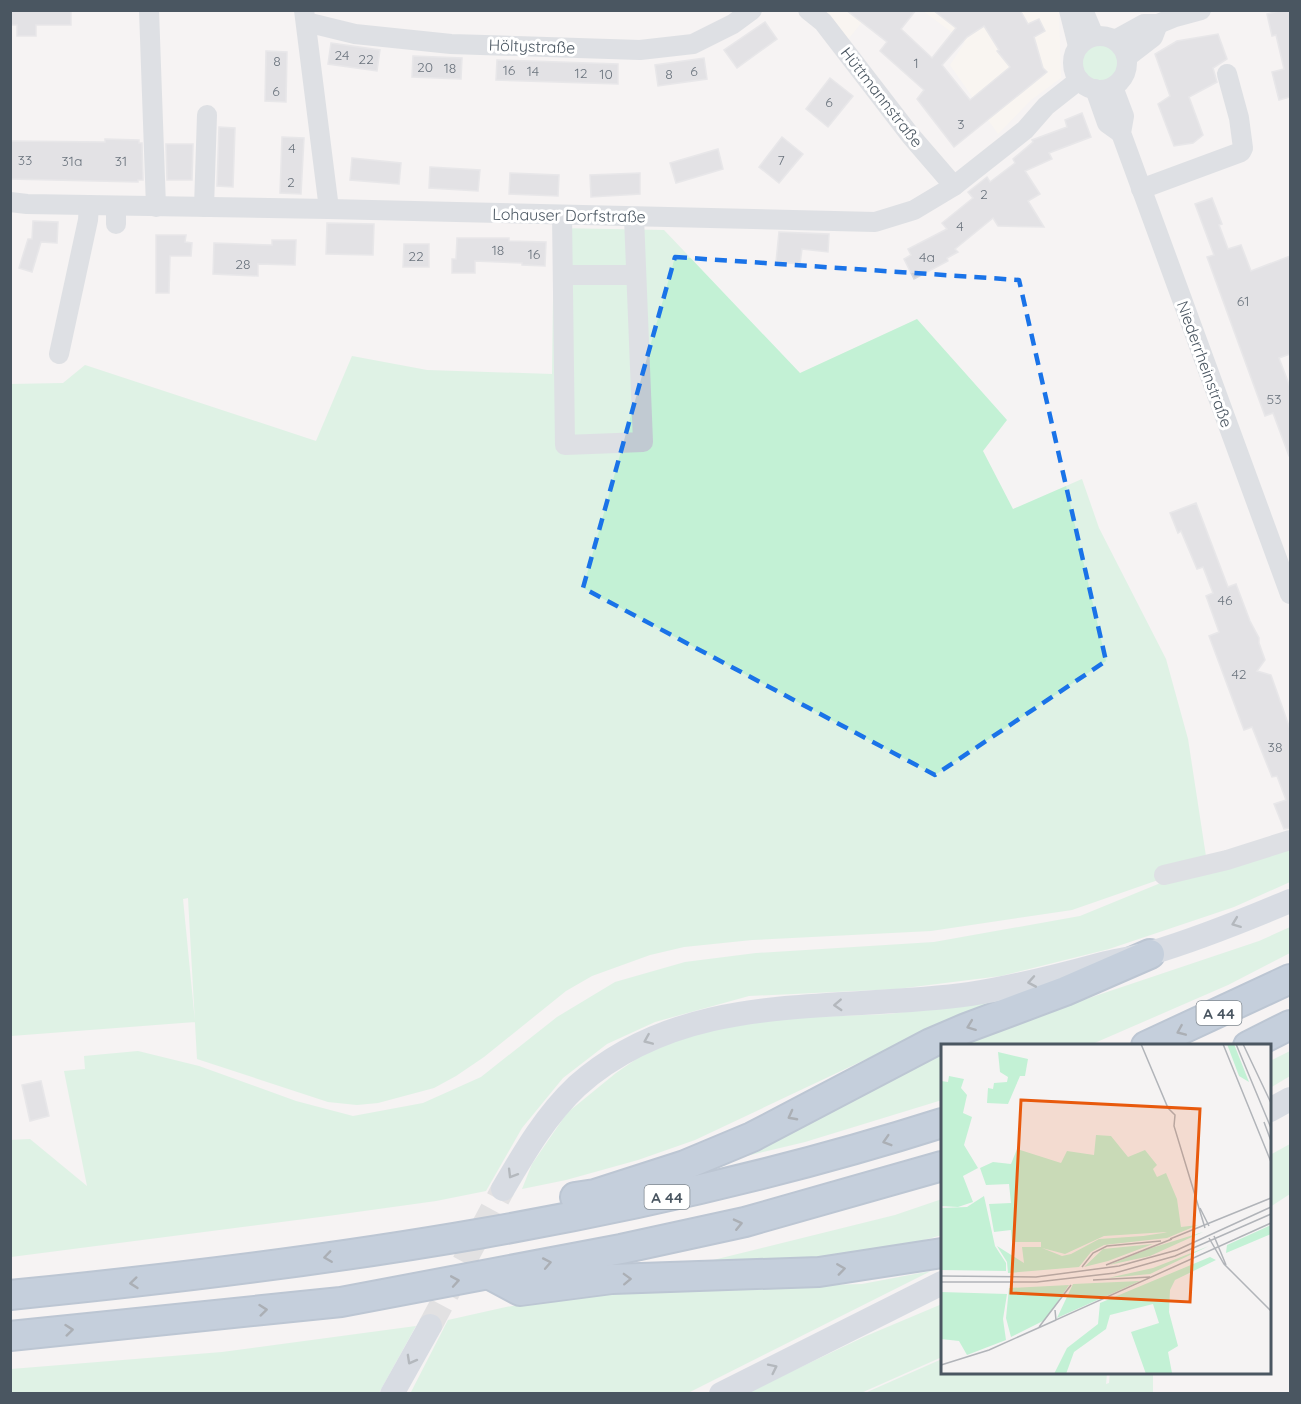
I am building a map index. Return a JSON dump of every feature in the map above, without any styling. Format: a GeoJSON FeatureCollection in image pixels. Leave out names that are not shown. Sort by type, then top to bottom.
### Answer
{"type":"FeatureCollection","features":[{"type":"Feature","properties":{"kind":"highway"},"geometry":{"type":"LineString","coordinates":[[386,1249],[445,1226],[516,1208],[595,1194],[685,1165],[752,1137],[931,1043],[1065,991],[1150,954]]}},
{"type":"Feature","properties":{"kind":"highway","name":"A 44"},"geometry":{"type":"LineString","coordinates":[[1150,1044],[1290,979]]}},
{"type":"Feature","properties":{"kind":"highway","name":"A 44"},"geometry":{"type":"LineString","coordinates":[[1252,1044],[1290,1025]]}},
{"type":"Feature","properties":{"kind":"highway","name":"A 44"},"geometry":{"type":"LineString","coordinates":[[10,1295],[177,1278],[386,1249],[540,1223],[776,1172],[941,1123]]}},
{"type":"Feature","properties":{"kind":"highway","name":"A 44"},"geometry":{"type":"LineString","coordinates":[[10,1336],[340,1302],[490,1275],[745,1222],[941,1166]]}},
{"type":"Feature","properties":{"kind":"highway"},"geometry":{"type":"LineString","coordinates":[[490,1275],[520,1291],[612,1279],[819,1272],[941,1253]]}},
{"type":"Feature","properties":{"kind":"main road"},"geometry":{"type":"LineString","coordinates":[[503,1189],[530,1143],[577,1086],[640,1043],[677,1028],[714,1017],[754,1011],[907,1001],[972,993],[1049,979],[1150,954],[1235,924],[1290,901]]}},
{"type":"Feature","properties":{"kind":"main road"},"geometry":{"type":"LineString","coordinates":[[1271,1109],[1290,1099]]}},
{"type":"Feature","properties":{"kind":"main road"},"geometry":{"type":"LineString","coordinates":[[721,1394],[941,1284]]}},
{"type":"Feature","properties":{"kind":"main road"},"geometry":{"type":"LineString","coordinates":[[392,1394],[430,1326]]}},
{"type":"Feature","properties":{"kind":"street"},"geometry":{"type":"LineString","coordinates":[[148,10],[156,207]]}},
{"type":"Feature","properties":{"kind":"street","name":"Höltystraße"},"geometry":{"type":"LineString","coordinates":[[305,16],[355,34],[451,44],[640,50],[693,44],[734,24],[752,10]]}},
{"type":"Feature","properties":{"kind":"street","name":"Hüttmannstraße"},"geometry":{"type":"LineString","coordinates":[[808,10],[823,22],[910,135],[954,186]]}},
{"type":"Feature","properties":{"kind":"street","name":"Niederrheinstraße"},"geometry":{"type":"LineString","coordinates":[[1069,10],[1086,41]]}},
{"type":"Feature","properties":{"kind":"street","name":"Niederrheinstraße"},"geometry":{"type":"LineString","coordinates":[[1083,10],[1086,41],[1073,63],[1096,85],[1107,123],[1121,133],[1290,594]]}},
{"type":"Feature","properties":{"kind":"street"},"geometry":{"type":"LineString","coordinates":[[1115,40],[1144,24],[1158,24],[1201,10]]}},
{"type":"Feature","properties":{"kind":"street"},"geometry":{"type":"LineString","coordinates":[[305,16],[329,209]]}},
{"type":"Feature","properties":{"kind":"street"},"geometry":{"type":"LineString","coordinates":[[1127,57],[1154,38],[1158,24]]}},
{"type":"Feature","properties":{"kind":"street"},"geometry":{"type":"LineString","coordinates":[[1086,41],[1105,36],[1115,40],[1123,48],[1127,57],[1123,77],[1096,85]]}},
{"type":"Feature","properties":{"kind":"street"},"geometry":{"type":"LineString","coordinates":[[1141,189],[1241,152],[1243,148],[1239,118],[1227,74]]}},
{"type":"Feature","properties":{"kind":"street","name":"Lohauser Dorfstraße"},"geometry":{"type":"LineString","coordinates":[[10,202],[89,205],[116,215],[156,207],[204,207],[875,222],[914,210],[954,186],[1025,130],[1046,106],[1096,85]]}},
{"type":"Feature","properties":{"kind":"street"},"geometry":{"type":"LineString","coordinates":[[204,207],[207,115]]}},
{"type":"Feature","properties":{"kind":"street"},"geometry":{"type":"LineString","coordinates":[[59,354],[88,220],[89,205]]}},
{"type":"Feature","properties":{"kind":"street"},"geometry":{"type":"LineString","coordinates":[[562,215],[565,445],[643,442],[634,217]]}},
{"type":"Feature","properties":{"kind":"street"},"geometry":{"type":"LineString","coordinates":[[563,275],[636,275]]}},
{"type":"Feature","properties":{"kind":"street"},"geometry":{"type":"LineString","coordinates":[[1164,875],[1227,860],[1290,840]]}},
{"type":"Feature","properties":{"kind":"highlighted area"},"geometry":{"type":"Polygon","coordinates":[[[675,257],[1019,280],[1106,661],[935,775],[583,588],[675,257]]]}},
{"type":"Feature","properties":{"kind":"shaded area"},"geometry":{"type":"Polygon","coordinates":[[[802,11],[871,11],[841,48],[802,11]]]}},
{"type":"Feature","properties":{"kind":"shaded area"},"geometry":{"type":"Polygon","coordinates":[[[923,11],[1059,11],[1061,78],[1031,100],[998,134],[950,65],[965,42],[923,11]]]}},
{"type":"Feature","properties":{"kind":"green space"},"geometry":{"type":"Polygon","coordinates":[[[1100,43],[1114,49],[1120,63],[1114,77],[1100,83],[1086,77],[1080,63],[1086,49],[1100,43]]]}},
{"type":"Feature","properties":{"kind":"green space"},"geometry":{"type":"Polygon","coordinates":[[[554,228],[664,230],[800,373],[917,319],[1007,420],[983,451],[1013,509],[1082,479],[1099,528],[1166,659],[1188,739],[1207,863],[1072,910],[931,931],[752,940],[684,947],[650,955],[592,976],[566,991],[484,1057],[434,1088],[378,1103],[357,1105],[328,1102],[197,1059],[195,1022],[11,1036],[11,384],[63,383],[85,365],[316,441],[352,356],[427,370],[552,374],[554,228]],[[188,898],[183,899],[195,1020],[188,898]]]}},
{"type":"Feature","properties":{"kind":"green space"},"geometry":{"type":"Polygon","coordinates":[[[1290,844],[1290,882],[1234,907],[1109,949],[1001,976],[897,989],[749,996],[655,1022],[607,1044],[563,1078],[522,1128],[486,1191],[436,1201],[11,1257],[10,1140],[30,1139],[87,1186],[64,1071],[85,1069],[84,1056],[138,1051],[199,1066],[296,1101],[353,1116],[423,1103],[481,1077],[557,1017],[615,982],[685,962],[756,953],[934,942],[1080,916],[1168,880],[1290,844]]]}},
{"type":"Feature","properties":{"kind":"green space"},"geometry":{"type":"Polygon","coordinates":[[[1290,927],[1290,953],[1228,985],[1092,1044],[958,1044],[976,1036],[1259,941],[1290,927]]]}},
{"type":"Feature","properties":{"kind":"green space"},"geometry":{"type":"Polygon","coordinates":[[[1007,999],[913,1037],[695,1140],[638,1160],[566,1180],[522,1189],[532,1164],[567,1113],[616,1073],[651,1049],[712,1029],[790,1018],[889,1014],[1007,999]]]}},
{"type":"Feature","properties":{"kind":"green space"},"geometry":{"type":"Polygon","coordinates":[[[941,1051],[941,1100],[805,1142],[697,1168],[941,1051]]]}},
{"type":"Feature","properties":{"kind":"green space"},"geometry":{"type":"Polygon","coordinates":[[[1290,1051],[1290,1076],[1271,1087],[1271,1060],[1290,1051]]]}},
{"type":"Feature","properties":{"kind":"green space"},"geometry":{"type":"Polygon","coordinates":[[[1290,1144],[1290,1194],[1271,1206],[1271,1154],[1290,1144]]]}},
{"type":"Feature","properties":{"kind":"green space"},"geometry":{"type":"Polygon","coordinates":[[[941,1199],[941,1235],[910,1244],[803,1262],[697,1264],[895,1215],[941,1199]]]}},
{"type":"Feature","properties":{"kind":"green space"},"geometry":{"type":"Polygon","coordinates":[[[931,1271],[688,1393],[410,1394],[448,1320],[506,1307],[599,1292],[862,1284],[931,1271]]]}},
{"type":"Feature","properties":{"kind":"green space"},"geometry":{"type":"Polygon","coordinates":[[[941,1304],[941,1357],[861,1393],[744,1394],[866,1336],[941,1304]]]}},
{"type":"Feature","properties":{"kind":"green space"},"geometry":{"type":"Polygon","coordinates":[[[416,1326],[379,1393],[11,1394],[11,1369],[222,1352],[416,1326]]]}},
{"type":"Feature","properties":{"kind":"green space"},"geometry":{"type":"Polygon","coordinates":[[[941,1359],[941,1374],[1107,1374],[1106,1384],[1109,1383],[1110,1374],[1153,1374],[1153,1393],[865,1393],[941,1359]]]}},
{"type":"Feature","properties":{"kind":"building"},"geometry":{"type":"Polygon","coordinates":[[[10,10],[71,10],[71,25],[36,25],[36,36],[17,36],[17,25],[10,25],[10,10]]]}},
{"type":"Feature","properties":{"kind":"building"},"geometry":{"type":"Polygon","coordinates":[[[846,10],[916,10],[901,29],[932,58],[956,28],[933,10],[1020,10],[1028,24],[1039,19],[1045,31],[1034,37],[1043,68],[1047,72],[954,147],[917,99],[924,90],[880,51],[887,42],[846,10]],[[984,26],[967,37],[942,65],[970,100],[1010,67],[997,51],[999,50],[984,26]]]}},
{"type":"Feature","properties":{"kind":"building"},"geometry":{"type":"Polygon","coordinates":[[[1290,10],[1290,97],[1279,100],[1272,72],[1284,69],[1276,35],[1272,36],[1267,14],[1290,10]]]}},
{"type":"Feature","properties":{"kind":"building"},"geometry":{"type":"Polygon","coordinates":[[[765,22],[777,39],[737,68],[724,50],[765,22]]]}},
{"type":"Feature","properties":{"kind":"building"},"geometry":{"type":"Polygon","coordinates":[[[1218,34],[1227,59],[1213,68],[1217,82],[1189,97],[1203,135],[1193,143],[1174,146],[1158,104],[1170,96],[1155,54],[1177,41],[1218,34]]]}},
{"type":"Feature","properties":{"kind":"building"},"geometry":{"type":"Polygon","coordinates":[[[331,43],[380,50],[377,71],[328,64],[331,43]]]}},
{"type":"Feature","properties":{"kind":"building"},"geometry":{"type":"Polygon","coordinates":[[[266,51],[287,52],[286,102],[265,101],[266,51]]]}},
{"type":"Feature","properties":{"kind":"building"},"geometry":{"type":"Polygon","coordinates":[[[413,56],[462,58],[461,79],[412,77],[413,56]]]}},
{"type":"Feature","properties":{"kind":"building"},"geometry":{"type":"Polygon","coordinates":[[[704,58],[707,79],[658,86],[655,65],[704,58]]]}},
{"type":"Feature","properties":{"kind":"building"},"geometry":{"type":"Polygon","coordinates":[[[497,60],[618,64],[618,84],[496,80],[497,60]]]}},
{"type":"Feature","properties":{"kind":"building"},"geometry":{"type":"Polygon","coordinates":[[[830,78],[853,96],[828,127],[806,109],[830,78]]]}},
{"type":"Feature","properties":{"kind":"building"},"geometry":{"type":"Polygon","coordinates":[[[1082,113],[1091,137],[1049,153],[1052,159],[1025,171],[1040,194],[1028,201],[1044,227],[998,226],[993,218],[955,249],[958,252],[947,258],[948,261],[914,279],[904,259],[911,255],[908,249],[947,229],[942,223],[973,198],[968,192],[987,177],[990,182],[1015,163],[1013,159],[1033,142],[1032,140],[1067,127],[1065,120],[1082,113]]]}},
{"type":"Feature","properties":{"kind":"building"},"geometry":{"type":"Polygon","coordinates":[[[219,127],[235,128],[233,187],[217,186],[219,127]]]}},
{"type":"Feature","properties":{"kind":"building"},"geometry":{"type":"Polygon","coordinates":[[[282,137],[304,138],[301,194],[280,193],[282,137]]]}},
{"type":"Feature","properties":{"kind":"building"},"geometry":{"type":"Polygon","coordinates":[[[782,137],[803,154],[779,183],[759,167],[782,137]]]}},
{"type":"Feature","properties":{"kind":"building"},"geometry":{"type":"Polygon","coordinates":[[[105,139],[139,140],[139,143],[142,143],[143,180],[138,180],[138,182],[10,179],[10,141],[105,142],[105,139]]]}},
{"type":"Feature","properties":{"kind":"building"},"geometry":{"type":"Polygon","coordinates":[[[166,144],[193,144],[192,180],[167,180],[166,144]]]}},
{"type":"Feature","properties":{"kind":"building"},"geometry":{"type":"Polygon","coordinates":[[[718,149],[723,169],[676,183],[670,163],[718,149]]]}},
{"type":"Feature","properties":{"kind":"building"},"geometry":{"type":"Polygon","coordinates":[[[352,158],[401,163],[399,184],[350,180],[352,158]]]}},
{"type":"Feature","properties":{"kind":"building"},"geometry":{"type":"Polygon","coordinates":[[[430,167],[480,170],[478,191],[429,188],[430,167]]]}},
{"type":"Feature","properties":{"kind":"building"},"geometry":{"type":"Polygon","coordinates":[[[510,173],[559,175],[558,196],[509,194],[510,173]]]}},
{"type":"Feature","properties":{"kind":"building"},"geometry":{"type":"Polygon","coordinates":[[[640,173],[640,194],[591,197],[590,175],[640,173]]]}},
{"type":"Feature","properties":{"kind":"building"},"geometry":{"type":"Polygon","coordinates":[[[1212,198],[1228,249],[1241,245],[1251,271],[1290,256],[1290,354],[1279,358],[1290,387],[1290,456],[1273,413],[1265,416],[1207,257],[1214,255],[1195,204],[1212,198]]]}},
{"type":"Feature","properties":{"kind":"building"},"geometry":{"type":"Polygon","coordinates":[[[33,221],[58,222],[57,243],[41,242],[32,272],[19,268],[28,239],[32,239],[33,221]]]}},
{"type":"Feature","properties":{"kind":"building"},"geometry":{"type":"Polygon","coordinates":[[[327,223],[374,224],[373,255],[326,254],[327,223]]]}},
{"type":"Feature","properties":{"kind":"building"},"geometry":{"type":"Polygon","coordinates":[[[779,232],[829,234],[828,252],[802,249],[800,264],[776,262],[779,232]]]}},
{"type":"Feature","properties":{"kind":"building"},"geometry":{"type":"Polygon","coordinates":[[[156,235],[186,235],[185,242],[192,243],[191,256],[170,256],[169,293],[156,293],[156,235]]]}},
{"type":"Feature","properties":{"kind":"building"},"geometry":{"type":"Polygon","coordinates":[[[457,238],[509,238],[509,241],[546,242],[545,266],[475,261],[475,273],[452,273],[452,259],[456,259],[457,238]]]}},
{"type":"Feature","properties":{"kind":"building"},"geometry":{"type":"Polygon","coordinates":[[[272,240],[296,240],[295,265],[258,264],[258,276],[213,274],[214,243],[272,245],[272,240]]]}},
{"type":"Feature","properties":{"kind":"building"},"geometry":{"type":"Polygon","coordinates":[[[404,244],[429,244],[429,267],[403,267],[404,244]]]}},
{"type":"Feature","properties":{"kind":"building"},"geometry":{"type":"Polygon","coordinates":[[[1196,503],[1228,587],[1236,584],[1259,638],[1265,660],[1257,671],[1271,675],[1290,729],[1290,828],[1284,829],[1274,804],[1286,800],[1277,776],[1272,777],[1252,727],[1244,730],[1209,636],[1219,632],[1206,596],[1213,593],[1203,567],[1197,569],[1181,531],[1178,533],[1170,513],[1196,503]]]}},
{"type":"Feature","properties":{"kind":"building"},"geometry":{"type":"Polygon","coordinates":[[[41,1081],[49,1116],[30,1121],[22,1085],[41,1081]]]}},
{"type":"Feature","properties":{"kind":"tunnel"},"geometry":{"type":"LineString","coordinates":[[430,1326],[503,1189]]}}]}
